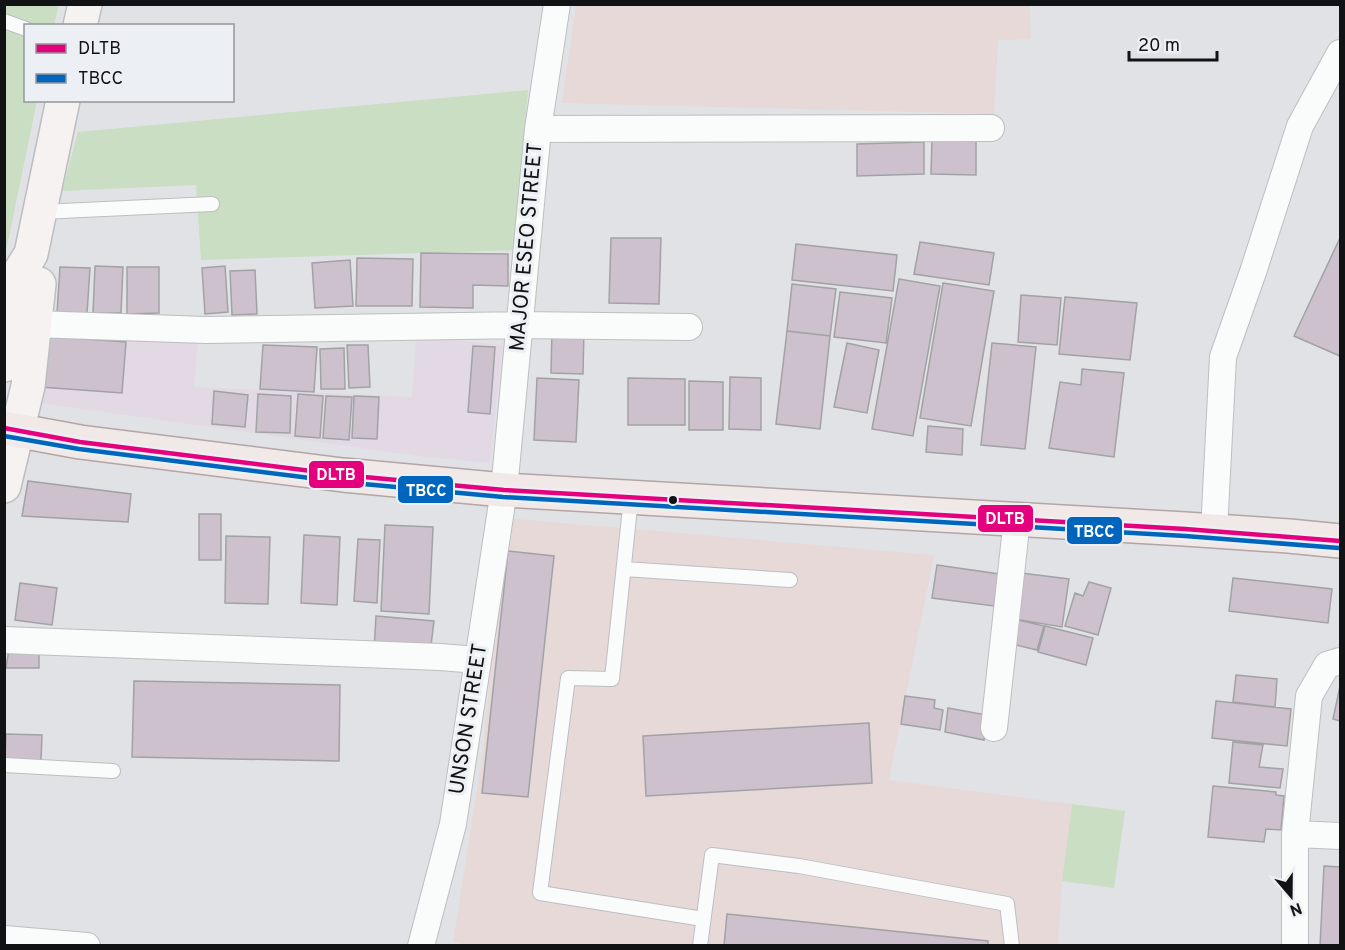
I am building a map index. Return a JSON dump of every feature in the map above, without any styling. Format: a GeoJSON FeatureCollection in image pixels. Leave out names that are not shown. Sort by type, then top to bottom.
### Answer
{"type":"FeatureCollection","features":[{"type":"Feature","properties":{"kind":"main road"},"geometry":{"type":"LineString","coordinates":[[8,453],[91,443],[332,474],[504,489],[1214,531],[1341,541]]}},
{"type":"Feature","properties":{"kind":"street"},"geometry":{"type":"LineString","coordinates":[[80,24],[85,4]]}},
{"type":"Feature","properties":{"kind":"street","name":"MAJOR ESEO STREET"},"geometry":{"type":"LineString","coordinates":[[504,489],[538,129],[558,4]]}},
{"type":"Feature","properties":{"kind":"street"},"geometry":{"type":"LineString","coordinates":[[1214,531],[1223,357],[1300,126],[1341,53]]}},
{"type":"Feature","properties":{"kind":"street"},"geometry":{"type":"LineString","coordinates":[[4,365],[19,273],[31,254],[63,102]]}},
{"type":"Feature","properties":{"kind":"street"},"geometry":{"type":"LineString","coordinates":[[538,129],[992,128]]}},
{"type":"Feature","properties":{"kind":"street"},"geometry":{"type":"LineString","coordinates":[[8,453],[28,386],[40,275],[31,254]]}},
{"type":"Feature","properties":{"kind":"street"},"geometry":{"type":"LineString","coordinates":[[34,324],[206,330],[520,325],[689,327]]}},
{"type":"Feature","properties":{"kind":"street","name":"UNSON STREET"},"geometry":{"type":"LineString","coordinates":[[421,945],[453,824],[504,489]]}},
{"type":"Feature","properties":{"kind":"street"},"geometry":{"type":"LineString","coordinates":[[994,728],[1017,519]]}},
{"type":"Feature","properties":{"kind":"street"},"geometry":{"type":"LineString","coordinates":[[4,640],[478,660]]}},
{"type":"Feature","properties":{"kind":"street"},"geometry":{"type":"LineString","coordinates":[[1295,945],[1294,834],[1309,696],[1334,663]]}},
{"type":"Feature","properties":{"kind":"street"},"geometry":{"type":"LineString","coordinates":[[1294,834],[1341,836]]}},
{"type":"Feature","properties":{"kind":"street"},"geometry":{"type":"LineString","coordinates":[[4,939],[87,945]]}},
{"type":"Feature","properties":{"kind":"lane"},"geometry":{"type":"LineString","coordinates":[[4,21],[24,28]]}},
{"type":"Feature","properties":{"kind":"lane"},"geometry":{"type":"LineString","coordinates":[[40,212],[212,204]]}},
{"type":"Feature","properties":{"kind":"lane"},"geometry":{"type":"LineString","coordinates":[[631,496],[612,679],[568,678],[540,893],[703,919]]}},
{"type":"Feature","properties":{"kind":"lane"},"geometry":{"type":"LineString","coordinates":[[624,569],[790,580]]}},
{"type":"Feature","properties":{"kind":"lane"},"geometry":{"type":"LineString","coordinates":[[4,765],[112,771]]}},
{"type":"Feature","properties":{"kind":"lane"},"geometry":{"type":"LineString","coordinates":[[700,945],[712,855],[799,866],[1007,904],[1012,945]]}},
{"type":"Feature","properties":{"kind":"shaded area"},"geometry":{"type":"Polygon","coordinates":[[[576,5],[1030,5],[1031,39],[998,40],[994,114],[562,103],[576,5]]]}},
{"type":"Feature","properties":{"kind":"shaded area"},"geometry":{"type":"Polygon","coordinates":[[[42,332],[198,339],[194,387],[412,397],[416,336],[503,345],[490,463],[425,457],[32,402],[42,332]]]}},
{"type":"Feature","properties":{"kind":"shaded area"},"geometry":{"type":"Polygon","coordinates":[[[505,518],[934,555],[889,780],[1072,804],[1062,881],[1058,945],[471,946],[453,942],[483,751],[505,518]]]}},
{"type":"Feature","properties":{"kind":"green space"},"geometry":{"type":"Polygon","coordinates":[[[5,5],[59,5],[54,24],[24,24],[24,102],[37,102],[5,256],[5,5]]]}},
{"type":"Feature","properties":{"kind":"green space"},"geometry":{"type":"Polygon","coordinates":[[[528,90],[514,250],[201,260],[196,185],[62,191],[78,132],[528,90]]]}},
{"type":"Feature","properties":{"kind":"green space"},"geometry":{"type":"Polygon","coordinates":[[[1072,804],[1125,811],[1114,888],[1062,881],[1072,804]]]}},
{"type":"Feature","properties":{"kind":"building"},"geometry":{"type":"Polygon","coordinates":[[[932,139],[976,140],[976,175],[931,174],[932,139]]]}},
{"type":"Feature","properties":{"kind":"building"},"geometry":{"type":"Polygon","coordinates":[[[924,142],[924,174],[857,176],[857,144],[924,142]]]}},
{"type":"Feature","properties":{"kind":"building"},"geometry":{"type":"Polygon","coordinates":[[[611,238],[661,238],[659,304],[609,303],[611,238]]]}},
{"type":"Feature","properties":{"kind":"building"},"geometry":{"type":"Polygon","coordinates":[[[1340,238],[1340,356],[1294,336],[1340,238]]]}},
{"type":"Feature","properties":{"kind":"building"},"geometry":{"type":"Polygon","coordinates":[[[920,242],[994,253],[989,285],[914,274],[920,242]]]}},
{"type":"Feature","properties":{"kind":"building"},"geometry":{"type":"Polygon","coordinates":[[[796,244],[897,255],[893,291],[792,280],[796,244]]]}},
{"type":"Feature","properties":{"kind":"building"},"geometry":{"type":"Polygon","coordinates":[[[421,253],[508,254],[508,286],[473,285],[473,308],[420,307],[421,253]]]}},
{"type":"Feature","properties":{"kind":"building"},"geometry":{"type":"Polygon","coordinates":[[[357,258],[413,259],[412,306],[356,306],[357,258]]]}},
{"type":"Feature","properties":{"kind":"building"},"geometry":{"type":"Polygon","coordinates":[[[350,260],[353,306],[315,308],[312,263],[350,260]]]}},
{"type":"Feature","properties":{"kind":"building"},"geometry":{"type":"Polygon","coordinates":[[[95,266],[123,267],[121,313],[93,313],[95,266]]]}},
{"type":"Feature","properties":{"kind":"building"},"geometry":{"type":"Polygon","coordinates":[[[225,266],[228,312],[205,314],[202,268],[225,266]]]}},
{"type":"Feature","properties":{"kind":"building"},"geometry":{"type":"Polygon","coordinates":[[[60,267],[90,268],[87,314],[57,313],[60,267]]]}},
{"type":"Feature","properties":{"kind":"building"},"geometry":{"type":"Polygon","coordinates":[[[127,267],[159,267],[159,313],[127,314],[127,267]]]}},
{"type":"Feature","properties":{"kind":"building"},"geometry":{"type":"Polygon","coordinates":[[[255,270],[257,314],[232,315],[230,271],[255,270]]]}},
{"type":"Feature","properties":{"kind":"building"},"geometry":{"type":"Polygon","coordinates":[[[899,279],[940,286],[913,436],[872,429],[899,279]]]}},
{"type":"Feature","properties":{"kind":"building"},"geometry":{"type":"Polygon","coordinates":[[[943,283],[994,291],[971,426],[920,418],[943,283]]]}},
{"type":"Feature","properties":{"kind":"building"},"geometry":{"type":"Polygon","coordinates":[[[792,284],[836,289],[830,336],[787,331],[792,284]]]}},
{"type":"Feature","properties":{"kind":"building"},"geometry":{"type":"Polygon","coordinates":[[[840,292],[892,298],[886,343],[834,337],[840,292]]]}},
{"type":"Feature","properties":{"kind":"building"},"geometry":{"type":"Polygon","coordinates":[[[1021,295],[1061,298],[1057,345],[1018,342],[1021,295]]]}},
{"type":"Feature","properties":{"kind":"building"},"geometry":{"type":"Polygon","coordinates":[[[1065,297],[1137,303],[1130,360],[1059,354],[1065,297]]]}},
{"type":"Feature","properties":{"kind":"building"},"geometry":{"type":"Polygon","coordinates":[[[552,329],[584,330],[583,374],[551,373],[552,329]]]}},
{"type":"Feature","properties":{"kind":"building"},"geometry":{"type":"Polygon","coordinates":[[[787,331],[830,336],[820,429],[776,424],[787,331]]]}},
{"type":"Feature","properties":{"kind":"building"},"geometry":{"type":"Polygon","coordinates":[[[44,336],[126,342],[122,393],[40,387],[44,336]]]}},
{"type":"Feature","properties":{"kind":"building"},"geometry":{"type":"Polygon","coordinates":[[[847,343],[879,350],[867,413],[834,407],[847,343]]]}},
{"type":"Feature","properties":{"kind":"building"},"geometry":{"type":"Polygon","coordinates":[[[992,343],[1036,347],[1025,449],[981,445],[992,343]]]}},
{"type":"Feature","properties":{"kind":"building"},"geometry":{"type":"Polygon","coordinates":[[[263,345],[317,347],[314,392],[260,389],[263,345]]]}},
{"type":"Feature","properties":{"kind":"building"},"geometry":{"type":"Polygon","coordinates":[[[347,345],[368,345],[370,387],[349,388],[347,345]]]}},
{"type":"Feature","properties":{"kind":"building"},"geometry":{"type":"Polygon","coordinates":[[[473,346],[495,347],[490,414],[468,412],[473,346]]]}},
{"type":"Feature","properties":{"kind":"building"},"geometry":{"type":"Polygon","coordinates":[[[344,348],[345,389],[321,389],[320,349],[344,348]]]}},
{"type":"Feature","properties":{"kind":"building"},"geometry":{"type":"Polygon","coordinates":[[[1082,369],[1124,373],[1114,457],[1049,448],[1060,382],[1081,385],[1082,369]]]}},
{"type":"Feature","properties":{"kind":"building"},"geometry":{"type":"Polygon","coordinates":[[[730,377],[761,378],[761,430],[729,429],[730,377]]]}},
{"type":"Feature","properties":{"kind":"building"},"geometry":{"type":"Polygon","coordinates":[[[537,378],[579,380],[576,442],[534,440],[537,378]]]}},
{"type":"Feature","properties":{"kind":"building"},"geometry":{"type":"Polygon","coordinates":[[[628,378],[685,379],[685,425],[628,425],[628,378]]]}},
{"type":"Feature","properties":{"kind":"building"},"geometry":{"type":"Polygon","coordinates":[[[689,381],[723,382],[723,430],[689,430],[689,381]]]}},
{"type":"Feature","properties":{"kind":"building"},"geometry":{"type":"Polygon","coordinates":[[[214,391],[248,395],[245,427],[212,424],[214,391]]]}},
{"type":"Feature","properties":{"kind":"building"},"geometry":{"type":"Polygon","coordinates":[[[258,394],[291,396],[290,433],[256,432],[258,394]]]}},
{"type":"Feature","properties":{"kind":"building"},"geometry":{"type":"Polygon","coordinates":[[[298,394],[323,396],[320,438],[295,436],[298,394]]]}},
{"type":"Feature","properties":{"kind":"building"},"geometry":{"type":"Polygon","coordinates":[[[326,396],[352,397],[349,440],[323,438],[326,396]]]}},
{"type":"Feature","properties":{"kind":"building"},"geometry":{"type":"Polygon","coordinates":[[[354,396],[379,397],[377,439],[352,438],[354,396]]]}},
{"type":"Feature","properties":{"kind":"building"},"geometry":{"type":"Polygon","coordinates":[[[928,426],[963,429],[962,455],[926,452],[928,426]]]}},
{"type":"Feature","properties":{"kind":"building"},"geometry":{"type":"Polygon","coordinates":[[[28,481],[131,494],[128,522],[22,516],[28,481]]]}},
{"type":"Feature","properties":{"kind":"building"},"geometry":{"type":"Polygon","coordinates":[[[199,514],[221,514],[221,560],[199,560],[199,514]]]}},
{"type":"Feature","properties":{"kind":"building"},"geometry":{"type":"Polygon","coordinates":[[[385,525],[433,527],[429,614],[381,611],[385,525]]]}},
{"type":"Feature","properties":{"kind":"building"},"geometry":{"type":"Polygon","coordinates":[[[304,535],[340,537],[337,605],[301,603],[304,535]]]}},
{"type":"Feature","properties":{"kind":"building"},"geometry":{"type":"Polygon","coordinates":[[[226,536],[270,537],[268,604],[225,603],[226,536]]]}},
{"type":"Feature","properties":{"kind":"building"},"geometry":{"type":"Polygon","coordinates":[[[358,539],[380,540],[377,603],[354,601],[358,539]]]}},
{"type":"Feature","properties":{"kind":"building"},"geometry":{"type":"Polygon","coordinates":[[[508,551],[554,556],[528,797],[482,793],[508,551]]]}},
{"type":"Feature","properties":{"kind":"building"},"geometry":{"type":"Polygon","coordinates":[[[937,565],[999,574],[994,606],[932,598],[937,565]]]}},
{"type":"Feature","properties":{"kind":"building"},"geometry":{"type":"Polygon","coordinates":[[[1021,573],[1069,579],[1062,627],[1014,619],[1021,573]]]}},
{"type":"Feature","properties":{"kind":"building"},"geometry":{"type":"Polygon","coordinates":[[[1233,578],[1332,589],[1328,623],[1229,611],[1233,578]]]}},
{"type":"Feature","properties":{"kind":"building"},"geometry":{"type":"Polygon","coordinates":[[[1089,582],[1111,588],[1098,635],[1065,626],[1075,593],[1083,596],[1089,582]]]}},
{"type":"Feature","properties":{"kind":"building"},"geometry":{"type":"Polygon","coordinates":[[[20,583],[57,588],[52,625],[15,620],[20,583]]]}},
{"type":"Feature","properties":{"kind":"building"},"geometry":{"type":"Polygon","coordinates":[[[376,616],[434,621],[430,654],[374,650],[376,616]]]}},
{"type":"Feature","properties":{"kind":"building"},"geometry":{"type":"Polygon","coordinates":[[[1014,619],[1044,626],[1037,650],[1008,643],[1014,619]]]}},
{"type":"Feature","properties":{"kind":"building"},"geometry":{"type":"Polygon","coordinates":[[[1045,626],[1093,638],[1086,665],[1038,652],[1045,626]]]}},
{"type":"Feature","properties":{"kind":"building"},"geometry":{"type":"Polygon","coordinates":[[[39,647],[39,668],[6,668],[9,649],[39,647]]]}},
{"type":"Feature","properties":{"kind":"building"},"geometry":{"type":"Polygon","coordinates":[[[1236,675],[1277,679],[1275,707],[1233,702],[1236,675]]]}},
{"type":"Feature","properties":{"kind":"building"},"geometry":{"type":"Polygon","coordinates":[[[134,681],[340,685],[339,761],[132,757],[134,681]]]}},
{"type":"Feature","properties":{"kind":"building"},"geometry":{"type":"Polygon","coordinates":[[[1340,686],[1340,721],[1333,719],[1340,686]]]}},
{"type":"Feature","properties":{"kind":"building"},"geometry":{"type":"Polygon","coordinates":[[[905,696],[935,700],[934,708],[943,710],[940,730],[901,724],[905,696]]]}},
{"type":"Feature","properties":{"kind":"building"},"geometry":{"type":"Polygon","coordinates":[[[1216,701],[1291,709],[1287,746],[1212,738],[1216,701]]]}},
{"type":"Feature","properties":{"kind":"building"},"geometry":{"type":"Polygon","coordinates":[[[948,708],[987,715],[984,740],[945,732],[948,708]]]}},
{"type":"Feature","properties":{"kind":"building"},"geometry":{"type":"Polygon","coordinates":[[[869,723],[872,783],[646,796],[643,736],[869,723]]]}},
{"type":"Feature","properties":{"kind":"building"},"geometry":{"type":"Polygon","coordinates":[[[6,734],[42,735],[41,760],[5,759],[6,734]]]}},
{"type":"Feature","properties":{"kind":"building"},"geometry":{"type":"Polygon","coordinates":[[[1233,742],[1263,745],[1259,767],[1283,769],[1280,788],[1229,783],[1233,742]]]}},
{"type":"Feature","properties":{"kind":"building"},"geometry":{"type":"Polygon","coordinates":[[[1213,786],[1276,792],[1276,795],[1284,796],[1281,830],[1266,829],[1264,842],[1208,837],[1213,786]]]}},
{"type":"Feature","properties":{"kind":"building"},"geometry":{"type":"Polygon","coordinates":[[[1324,866],[1340,867],[1340,946],[1320,946],[1324,866]]]}},
{"type":"Feature","properties":{"kind":"building"},"geometry":{"type":"Polygon","coordinates":[[[727,914],[988,941],[988,946],[724,946],[727,914]]]}},
{"type":"Feature","properties":{"kind":"transit line","name":"DLTB"},"geometry":{"type":"LineString","coordinates":[[4,428],[80,442],[343,475],[504,490],[1185,529],[1340,541]]}},
{"type":"Feature","properties":{"kind":"transit line","name":"TBCC"},"geometry":{"type":"LineString","coordinates":[[4,436],[79,449],[342,482],[503,497],[1185,536],[1339,548]]}}]}
